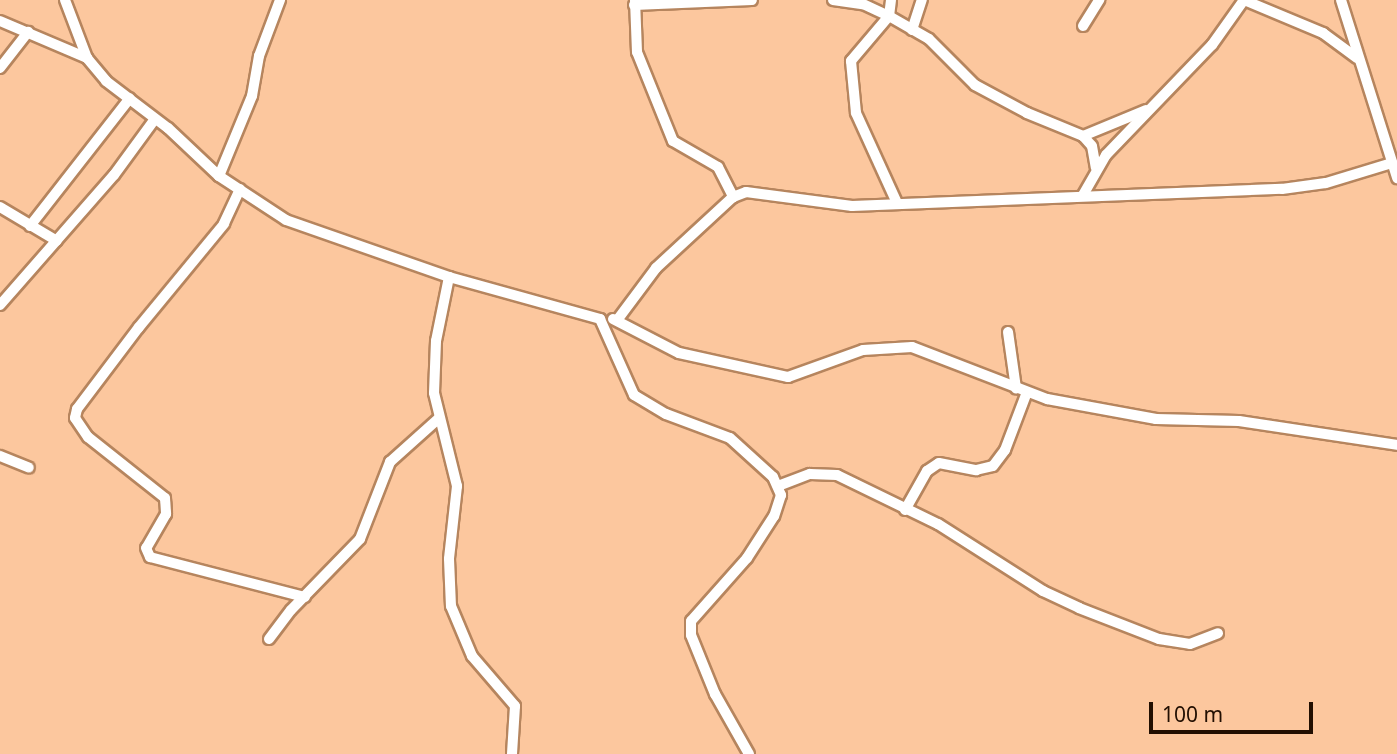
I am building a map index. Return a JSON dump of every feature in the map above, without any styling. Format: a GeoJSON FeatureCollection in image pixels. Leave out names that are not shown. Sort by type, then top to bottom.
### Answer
{"type":"FeatureCollection","features":[{"type":"Feature","properties":{"kind":"street"},"geometry":{"type":"LineString","coordinates":[[65,0],[87,58],[106,80],[219,176],[286,220],[449,277],[600,319],[618,319],[678,353],[761,373],[788,377],[863,350],[912,347],[1021,390],[1156,419],[1239,421],[1397,445]]}},
{"type":"Feature","properties":{"kind":"street"},"geometry":{"type":"LineString","coordinates":[[219,176],[252,96],[259,56],[280,0]]}},
{"type":"Feature","properties":{"kind":"street"},"geometry":{"type":"LineString","coordinates":[[733,197],[718,167],[673,141],[637,52],[635,3],[752,0]]}},
{"type":"Feature","properties":{"kind":"street"},"geometry":{"type":"LineString","coordinates":[[833,0],[863,4],[890,16],[929,39],[975,85],[1027,113],[1083,136],[1092,146],[1096,168]]}},
{"type":"Feature","properties":{"kind":"street"},"geometry":{"type":"LineString","coordinates":[[891,0],[890,16],[851,61],[856,113],[897,203]]}},
{"type":"Feature","properties":{"kind":"street"},"geometry":{"type":"LineString","coordinates":[[912,30],[922,0]]}},
{"type":"Feature","properties":{"kind":"street"},"geometry":{"type":"LineString","coordinates":[[1083,26],[1099,0]]}},
{"type":"Feature","properties":{"kind":"street"},"geometry":{"type":"LineString","coordinates":[[1083,195],[1096,168],[1146,110],[1212,45],[1244,0],[1322,33],[1357,58]]}},
{"type":"Feature","properties":{"kind":"street"},"geometry":{"type":"LineString","coordinates":[[1341,0],[1357,58],[1397,178]]}},
{"type":"Feature","properties":{"kind":"street"},"geometry":{"type":"LineString","coordinates":[[0,21],[87,58]]}},
{"type":"Feature","properties":{"kind":"street"},"geometry":{"type":"LineString","coordinates":[[0,68],[27,32]]}},
{"type":"Feature","properties":{"kind":"street"},"geometry":{"type":"LineString","coordinates":[[30,226],[130,98]]}},
{"type":"Feature","properties":{"kind":"street"},"geometry":{"type":"LineString","coordinates":[[1083,136],[1146,110]]}},
{"type":"Feature","properties":{"kind":"street"},"geometry":{"type":"LineString","coordinates":[[0,304],[57,241],[155,119]]}},
{"type":"Feature","properties":{"kind":"street"},"geometry":{"type":"LineString","coordinates":[[618,319],[656,268],[733,197],[746,192],[852,206],[1282,189],[1326,183],[1392,163]]}},
{"type":"Feature","properties":{"kind":"street"},"geometry":{"type":"LineString","coordinates":[[240,189],[224,224],[139,327],[77,409],[75,418],[88,437],[165,498],[166,514],[146,548],[150,557],[304,597]]}},
{"type":"Feature","properties":{"kind":"street"},"geometry":{"type":"LineString","coordinates":[[0,207],[57,241]]}},
{"type":"Feature","properties":{"kind":"street"},"geometry":{"type":"LineString","coordinates":[[449,277],[436,341],[434,393],[458,501],[449,559],[451,606],[472,656],[515,706],[512,754]]}},
{"type":"Feature","properties":{"kind":"street"},"geometry":{"type":"LineString","coordinates":[[600,319],[634,395],[666,414],[730,438],[778,486],[781,495],[762,537],[691,621],[691,635],[715,694],[749,754]]}},
{"type":"Feature","properties":{"kind":"street"},"geometry":{"type":"LineString","coordinates":[[905,510],[927,471],[939,463],[976,470],[993,466],[1004,450],[1021,390],[1008,332]]}},
{"type":"Feature","properties":{"kind":"street"},"geometry":{"type":"LineString","coordinates":[[269,639],[304,597],[360,540],[390,462],[439,418]]}},
{"type":"Feature","properties":{"kind":"street"},"geometry":{"type":"LineString","coordinates":[[0,456],[29,468]]}},
{"type":"Feature","properties":{"kind":"street"},"geometry":{"type":"LineString","coordinates":[[778,486],[810,474],[830,473],[938,524],[1042,591],[1128,628],[1189,644],[1218,633]]}}]}
